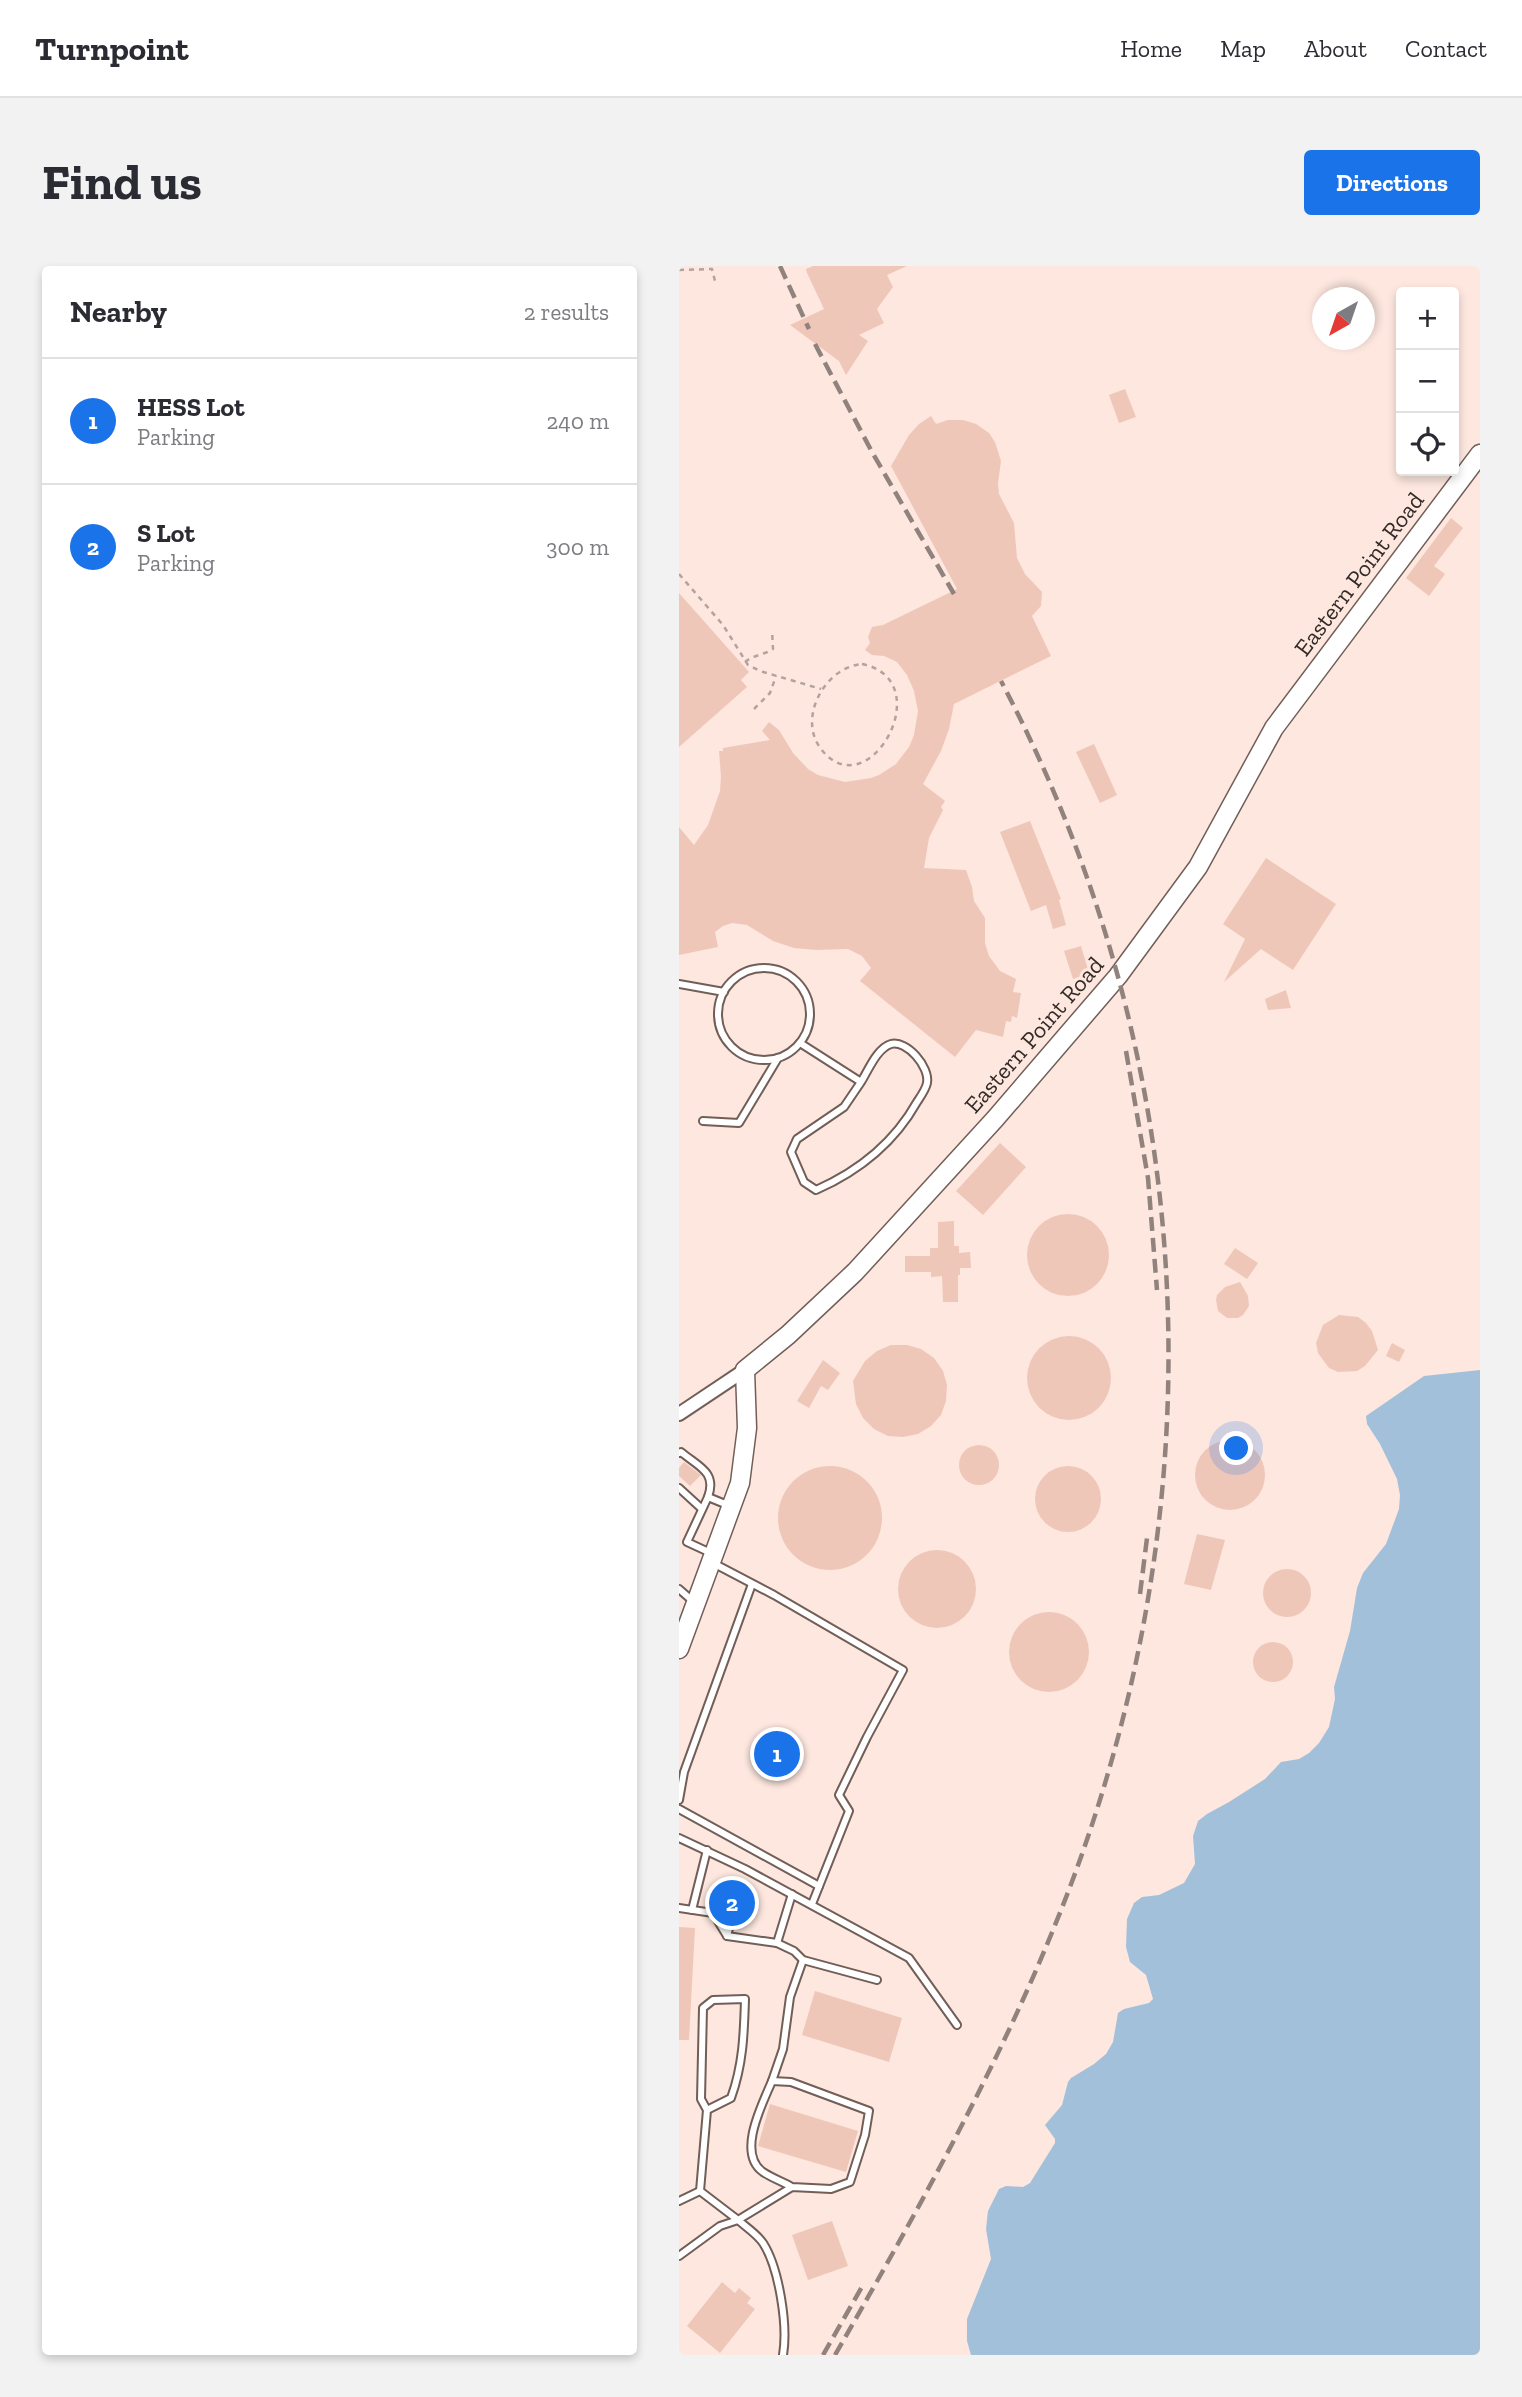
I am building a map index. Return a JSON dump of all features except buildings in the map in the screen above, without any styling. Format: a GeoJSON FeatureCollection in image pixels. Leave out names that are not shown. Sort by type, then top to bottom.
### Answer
{"type":"FeatureCollection","features":[{"type":"Feature","properties":{"kind":"main road","name":"Eastern Point Road"},"geometry":{"type":"LineString","coordinates":[[745,1370],[788,1335],[855,1272],[995,1119],[1118,976],[1198,867],[1274,728],[1480,454]]}},
{"type":"Feature","properties":{"kind":"main road"},"geometry":{"type":"LineString","coordinates":[[679,1649],[740,1483],[748,1407],[745,1370]]}},
{"type":"Feature","properties":{"kind":"street"},"geometry":{"type":"LineString","coordinates":[[679,1414],[745,1370]]}},
{"type":"Feature","properties":{"kind":"lane"},"geometry":{"type":"LineString","coordinates":[[774,970],[788,975],[799,985],[807,997],[810,1011],[809,1026],[800,1043],[792,1051],[778,1058],[763,1060],[747,1057],[734,1049],[724,1037],[719,1023],[719,1007],[724,992],[733,980],[745,972],[774,970]]}},
{"type":"Feature","properties":{"kind":"lane"},"geometry":{"type":"LineString","coordinates":[[679,984],[724,992]]}},
{"type":"Feature","properties":{"kind":"lane"},"geometry":{"type":"LineString","coordinates":[[800,1043],[861,1082]]}},
{"type":"Feature","properties":{"kind":"lane"},"geometry":{"type":"LineString","coordinates":[[891,1044],[903,1045],[922,1061],[927,1073],[927,1085],[912,1111],[880,1151],[865,1163],[816,1190],[804,1182],[791,1152],[797,1139],[844,1107],[861,1082],[881,1050],[891,1044]]}},
{"type":"Feature","properties":{"kind":"lane"},"geometry":{"type":"LineString","coordinates":[[703,1121],[739,1124],[778,1058]]}},
{"type":"Feature","properties":{"kind":"lane"},"geometry":{"type":"LineString","coordinates":[[679,1453],[709,1475],[712,1485],[687,1542],[753,1584],[903,1670],[839,1795],[849,1811],[812,1903]]}},
{"type":"Feature","properties":{"kind":"lane"},"geometry":{"type":"LineString","coordinates":[[679,1488],[702,1509]]}},
{"type":"Feature","properties":{"kind":"lane"},"geometry":{"type":"LineString","coordinates":[[708,1497],[732,1506]]}},
{"type":"Feature","properties":{"kind":"lane"},"geometry":{"type":"LineString","coordinates":[[679,1800],[684,1772],[753,1584]]}},
{"type":"Feature","properties":{"kind":"lane"},"geometry":{"type":"LineString","coordinates":[[679,1589],[696,1605]]}},
{"type":"Feature","properties":{"kind":"lane"},"geometry":{"type":"LineString","coordinates":[[679,1809],[819,1886]]}},
{"type":"Feature","properties":{"kind":"lane"},"geometry":{"type":"LineString","coordinates":[[679,1838],[812,1903],[909,1958],[957,2025]]}},
{"type":"Feature","properties":{"kind":"lane"},"geometry":{"type":"LineString","coordinates":[[692,1910],[707,1850]]}},
{"type":"Feature","properties":{"kind":"lane"},"geometry":{"type":"LineString","coordinates":[[727,1936],[739,1891]]}},
{"type":"Feature","properties":{"kind":"lane"},"geometry":{"type":"LineString","coordinates":[[777,1942],[792,1894]]}},
{"type":"Feature","properties":{"kind":"lane"},"geometry":{"type":"LineString","coordinates":[[679,1908],[713,1913],[727,1936]]}},
{"type":"Feature","properties":{"kind":"lane"},"geometry":{"type":"LineString","coordinates":[[727,1936],[777,1942],[794,1951],[803,1960],[877,1980]]}},
{"type":"Feature","properties":{"kind":"lane"},"geometry":{"type":"LineString","coordinates":[[772,2081],[791,2082],[869,2111],[865,2135],[849,2182],[831,2189],[792,2187],[760,2170],[752,2152],[752,2134],[783,2049],[790,1997],[803,1960]]}},
{"type":"Feature","properties":{"kind":"lane"},"geometry":{"type":"LineString","coordinates":[[700,2191],[707,2110],[701,2099],[703,2008],[713,2000],[745,1999],[739,2076],[731,2098],[707,2110]]}},
{"type":"Feature","properties":{"kind":"lane"},"geometry":{"type":"LineString","coordinates":[[679,2256],[720,2226],[738,2220],[792,2187]]}},
{"type":"Feature","properties":{"kind":"lane"},"geometry":{"type":"LineString","coordinates":[[679,2201],[700,2191]]}},
{"type":"Feature","properties":{"kind":"lane"},"geometry":{"type":"LineString","coordinates":[[700,2191],[761,2240],[776,2268],[782,2305],[783,2355]]}},
{"type":"Feature","properties":{"kind":"path"},"geometry":{"type":"LineString","coordinates":[[679,270],[712,270],[715,281]]}},
{"type":"Feature","properties":{"kind":"path"},"geometry":{"type":"LineString","coordinates":[[679,574],[723,625],[745,662],[760,671],[821,689]]}},
{"type":"Feature","properties":{"kind":"path"},"geometry":{"type":"LineString","coordinates":[[745,662],[750,657],[764,656],[773,649],[772,630]]}},
{"type":"Feature","properties":{"kind":"path"},"geometry":{"type":"LineString","coordinates":[[850,665],[871,666],[887,676],[897,713],[888,738],[872,757],[862,763],[849,765],[836,762],[819,747],[814,737],[813,724],[821,689],[838,672],[850,665]]}},
{"type":"Feature","properties":{"kind":"path"},"geometry":{"type":"LineString","coordinates":[[754,709],[770,693],[776,676]]}},
{"type":"Feature","properties":{"kind":"water"},"geometry":{"type":"Polygon","coordinates":[[[1480,1370],[1480,2355],[971,2355],[967,2341],[967,2319],[991,2259],[986,2229],[988,2211],[999,2189],[1006,2186],[1023,2187],[1030,2183],[1055,2143],[1045,2125],[1062,2105],[1068,2082],[1106,2054],[1113,2042],[1118,2013],[1149,2003],[1153,1999],[1146,1975],[1130,1962],[1126,1947],[1127,1919],[1134,1903],[1142,1897],[1159,1895],[1184,1883],[1195,1864],[1193,1836],[1198,1821],[1265,1779],[1281,1762],[1299,1759],[1309,1753],[1329,1727],[1335,1699],[1334,1687],[1350,1631],[1357,1588],[1363,1573],[1386,1544],[1399,1509],[1397,1479],[1367,1424],[1366,1416],[1424,1376],[1480,1370]]]}},
{"type":"Feature","properties":{"kind":"railway"},"geometry":{"type":"LineString","coordinates":[[780,266],[809,329]]}},
{"type":"Feature","properties":{"kind":"railway"},"geometry":{"type":"LineString","coordinates":[[815,344],[872,452],[954,594]]}},
{"type":"Feature","properties":{"kind":"railway"},"geometry":{"type":"LineString","coordinates":[[835,2355],[962,2125],[1019,2008],[1070,1887],[1118,1736],[1150,1584],[1167,1430],[1166,1276],[1150,1123],[1117,973],[1067,825],[1001,681]]}},
{"type":"Feature","properties":{"kind":"railway"},"geometry":{"type":"LineString","coordinates":[[1126,1051],[1148,1178],[1157,1290]]}},
{"type":"Feature","properties":{"kind":"railway"},"geometry":{"type":"LineString","coordinates":[[1140,1594],[1147,1538]]}},
{"type":"Feature","properties":{"kind":"railway"},"geometry":{"type":"LineString","coordinates":[[823,2355],[863,2285]]}},
{"type":"Feature","properties":{"kind":"place","name":"HESS Lot"},"geometry":{"type":"Point","coordinates":[777,1754]}},
{"type":"Feature","properties":{"kind":"place","name":"S Lot"},"geometry":{"type":"Point","coordinates":[732,1903]}}]}
